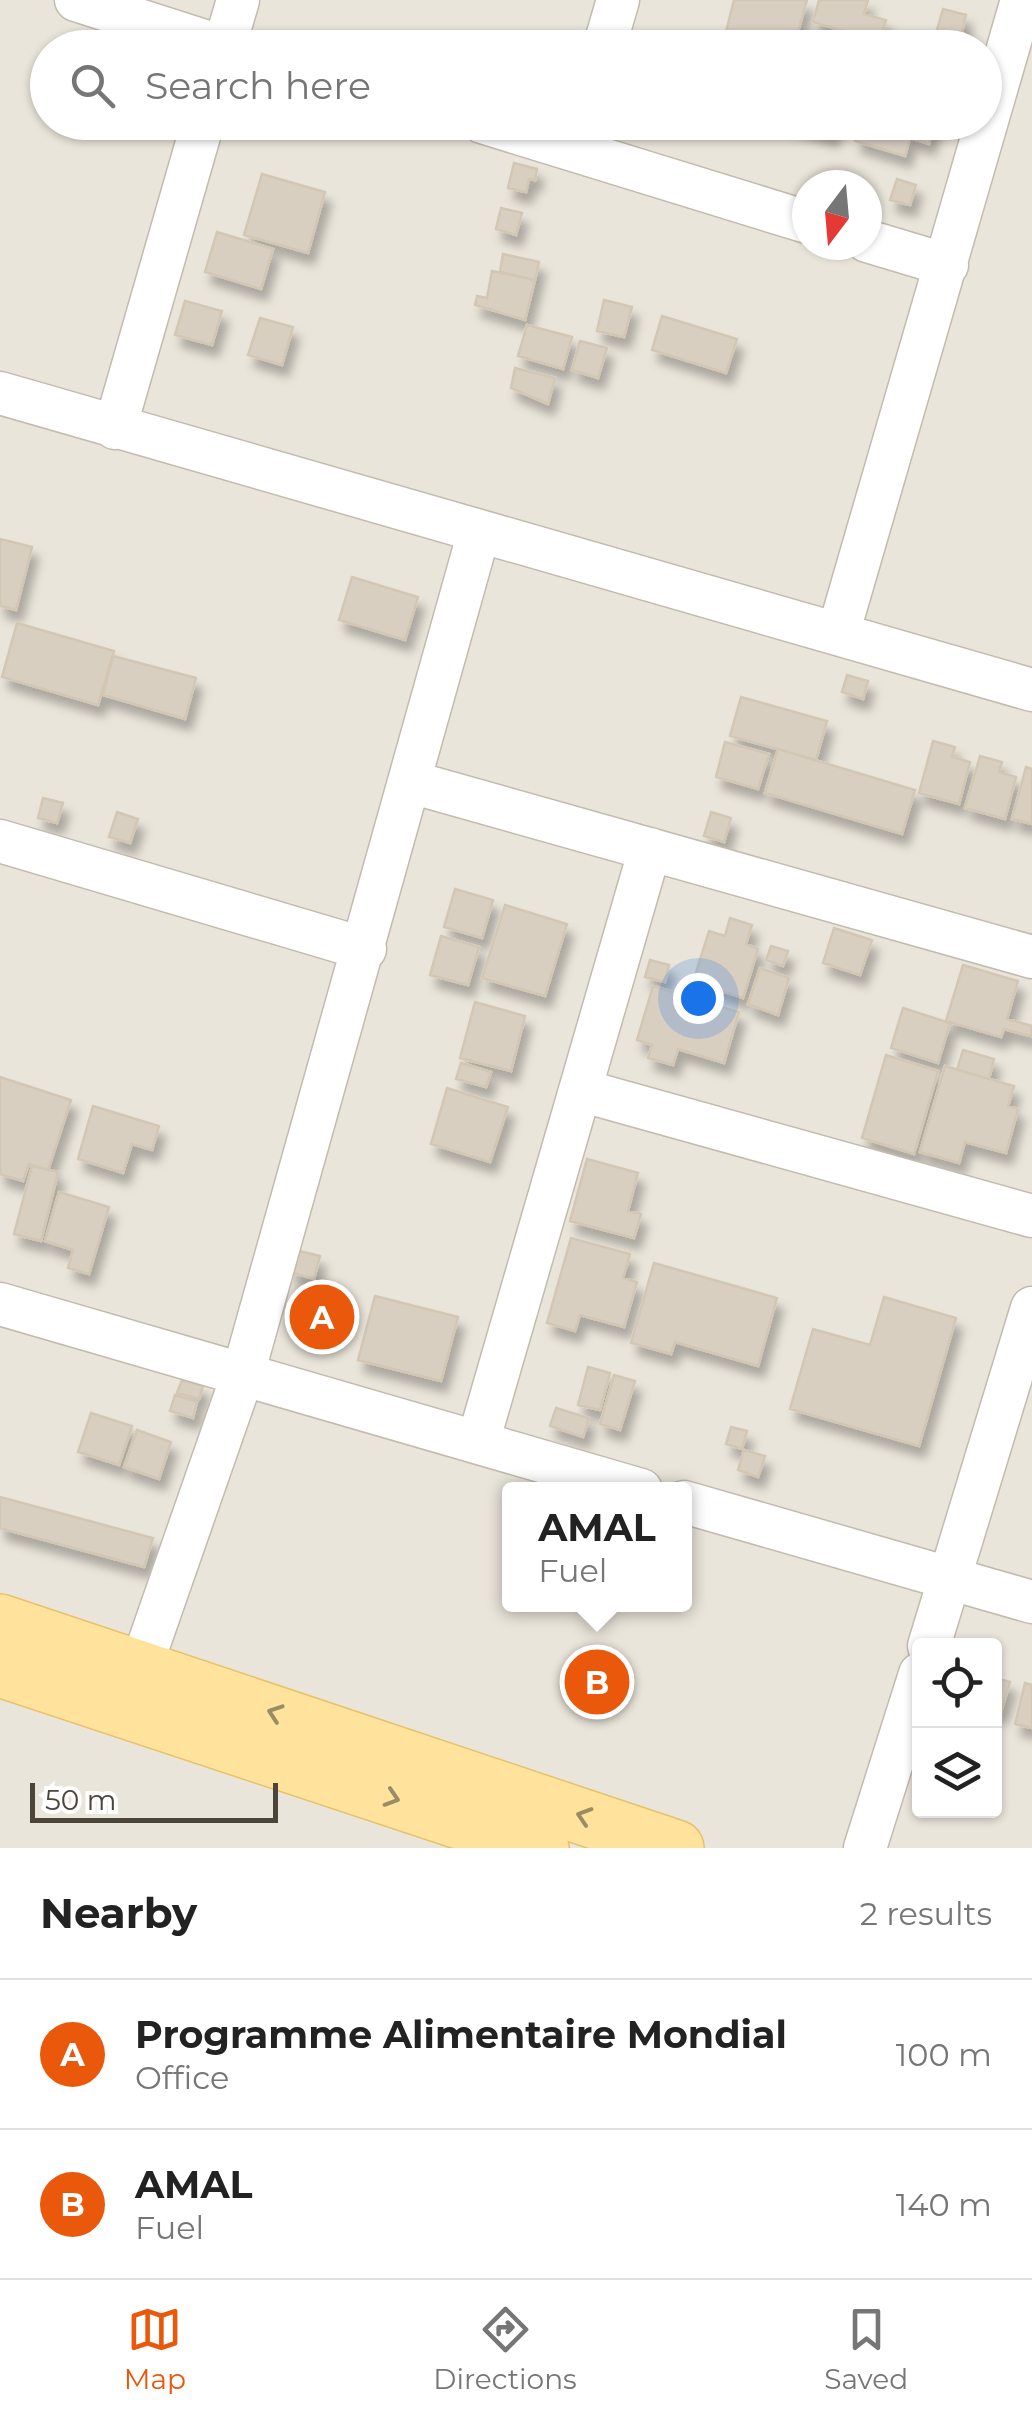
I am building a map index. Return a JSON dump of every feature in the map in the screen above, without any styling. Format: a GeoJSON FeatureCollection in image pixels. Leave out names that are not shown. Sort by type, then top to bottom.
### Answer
{"type":"FeatureCollection","features":[{"type":"Feature","properties":{"kind":"main road"},"geometry":{"type":"LineString","coordinates":[[0,1622],[134,1689],[520,1826],[676,1848]]}},
{"type":"Feature","properties":{"kind":"main road"},"geometry":{"type":"LineString","coordinates":[[0,1669],[134,1689]]}},
{"type":"Feature","properties":{"kind":"street"},"geometry":{"type":"LineString","coordinates":[[76,0],[171,30]]}},
{"type":"Feature","properties":{"kind":"street"},"geometry":{"type":"LineString","coordinates":[[230,30],[238,0]]}},
{"type":"Feature","properties":{"kind":"street"},"geometry":{"type":"LineString","coordinates":[[609,30],[618,0]]}},
{"type":"Feature","properties":{"kind":"street"},"geometry":{"type":"LineString","coordinates":[[1002,71],[1022,0]]}},
{"type":"Feature","properties":{"kind":"street"},"geometry":{"type":"LineString","coordinates":[[115,428],[198,140]]}},
{"type":"Feature","properties":{"kind":"street"},"geometry":{"type":"LineString","coordinates":[[587,140],[792,216]]}},
{"type":"Feature","properties":{"kind":"street"},"geometry":{"type":"LineString","coordinates":[[838,634],[983,140]]}},
{"type":"Feature","properties":{"kind":"street"},"geometry":{"type":"LineString","coordinates":[[882,245],[947,266]]}},
{"type":"Feature","properties":{"kind":"street"},"geometry":{"type":"LineString","coordinates":[[0,393],[1032,690]]}},
{"type":"Feature","properties":{"kind":"street"},"geometry":{"type":"LineString","coordinates":[[134,1689],[243,1374],[479,532]]}},
{"type":"Feature","properties":{"kind":"street"},"geometry":{"type":"LineString","coordinates":[[412,782],[1032,957]]}},
{"type":"Feature","properties":{"kind":"street"},"geometry":{"type":"LineString","coordinates":[[0,841],[365,948]]}},
{"type":"Feature","properties":{"kind":"street"},"geometry":{"type":"LineString","coordinates":[[478,1442],[650,849]]}},
{"type":"Feature","properties":{"kind":"street"},"geometry":{"type":"LineString","coordinates":[[580,1090],[1032,1216]]}},
{"type":"Feature","properties":{"kind":"street"},"geometry":{"type":"LineString","coordinates":[[0,1304],[614,1482]]}},
{"type":"Feature","properties":{"kind":"street"},"geometry":{"type":"LineString","coordinates":[[931,1638],[1032,1308]]}},
{"type":"Feature","properties":{"kind":"street"},"geometry":{"type":"LineString","coordinates":[[692,1504],[1032,1602]]}},
{"type":"Feature","properties":{"kind":"street"},"geometry":{"type":"LineString","coordinates":[[866,1848],[912,1700]]}},
{"type":"Feature","properties":{"kind":"shaded area"},"geometry":{"type":"Polygon","coordinates":[[[0,0],[1032,0],[1032,1848],[0,1848],[0,0]]]}},
{"type":"Feature","properties":{"kind":"building"},"geometry":{"type":"Polygon","coordinates":[[[734,0],[807,0],[798,30],[726,30],[734,0]]]}},
{"type":"Feature","properties":{"kind":"building"},"geometry":{"type":"Polygon","coordinates":[[[819,0],[868,0],[864,14],[886,20],[883,30],[839,30],[813,22],[819,0]]]}},
{"type":"Feature","properties":{"kind":"building"},"geometry":{"type":"Polygon","coordinates":[[[943,9],[966,15],[962,30],[937,30],[943,9]]]}},
{"type":"Feature","properties":{"kind":"building"},"geometry":{"type":"Polygon","coordinates":[[[855,140],[909,140],[905,156],[855,140]]]}},
{"type":"Feature","properties":{"kind":"building"},"geometry":{"type":"Polygon","coordinates":[[[514,163],[537,169],[526,192],[508,188],[514,163]]]}},
{"type":"Feature","properties":{"kind":"building"},"geometry":{"type":"Polygon","coordinates":[[[262,174],[325,192],[308,253],[244,235],[262,174]]]}},
{"type":"Feature","properties":{"kind":"building"},"geometry":{"type":"Polygon","coordinates":[[[897,179],[916,185],[910,205],[890,200],[897,179]]]}},
{"type":"Feature","properties":{"kind":"building"},"geometry":{"type":"Polygon","coordinates":[[[501,208],[522,213],[516,235],[496,229],[501,208]]]}},
{"type":"Feature","properties":{"kind":"building"},"geometry":{"type":"Polygon","coordinates":[[[217,232],[273,249],[261,289],[205,272],[217,232]]]}},
{"type":"Feature","properties":{"kind":"building"},"geometry":{"type":"Polygon","coordinates":[[[503,254],[539,262],[535,280],[500,272],[503,254]]]}},
{"type":"Feature","properties":{"kind":"building"},"geometry":{"type":"Polygon","coordinates":[[[492,271],[535,280],[525,320],[475,305],[477,296],[487,298],[492,271]]]}},
{"type":"Feature","properties":{"kind":"building"},"geometry":{"type":"Polygon","coordinates":[[[604,300],[632,307],[624,337],[597,331],[604,300]]]}},
{"type":"Feature","properties":{"kind":"building"},"geometry":{"type":"Polygon","coordinates":[[[185,301],[222,311],[212,345],[175,335],[185,301]]]}},
{"type":"Feature","properties":{"kind":"building"},"geometry":{"type":"Polygon","coordinates":[[[662,316],[737,339],[726,373],[652,350],[662,316]]]}},
{"type":"Feature","properties":{"kind":"building"},"geometry":{"type":"Polygon","coordinates":[[[260,318],[293,327],[282,365],[248,355],[260,318]]]}},
{"type":"Feature","properties":{"kind":"building"},"geometry":{"type":"Polygon","coordinates":[[[527,325],[572,337],[563,369],[518,356],[527,325]]]}},
{"type":"Feature","properties":{"kind":"building"},"geometry":{"type":"Polygon","coordinates":[[[580,341],[607,348],[598,378],[572,370],[580,341]]]}},
{"type":"Feature","properties":{"kind":"building"},"geometry":{"type":"Polygon","coordinates":[[[515,368],[555,378],[548,404],[511,388],[515,368]]]}},
{"type":"Feature","properties":{"kind":"building"},"geometry":{"type":"Polygon","coordinates":[[[0,539],[32,547],[16,610],[0,606],[0,539]]]}},
{"type":"Feature","properties":{"kind":"building"},"geometry":{"type":"Polygon","coordinates":[[[352,577],[418,597],[405,640],[339,620],[352,577]]]}},
{"type":"Feature","properties":{"kind":"building"},"geometry":{"type":"Polygon","coordinates":[[[17,623],[114,651],[98,705],[2,677],[17,623]]]}},
{"type":"Feature","properties":{"kind":"building"},"geometry":{"type":"Polygon","coordinates":[[[113,656],[196,678],[185,719],[103,695],[113,656]]]}},
{"type":"Feature","properties":{"kind":"building"},"geometry":{"type":"Polygon","coordinates":[[[847,675],[868,681],[863,699],[842,692],[847,675]]]}},
{"type":"Feature","properties":{"kind":"building"},"geometry":{"type":"Polygon","coordinates":[[[741,697],[827,721],[816,760],[730,736],[741,697]]]}},
{"type":"Feature","properties":{"kind":"building"},"geometry":{"type":"Polygon","coordinates":[[[933,741],[955,747],[952,757],[970,762],[959,804],[919,793],[933,741]]]}},
{"type":"Feature","properties":{"kind":"building"},"geometry":{"type":"Polygon","coordinates":[[[725,742],[769,754],[758,789],[716,777],[725,742]]]}},
{"type":"Feature","properties":{"kind":"building"},"geometry":{"type":"Polygon","coordinates":[[[778,749],[915,790],[902,834],[765,793],[778,749]]]}},
{"type":"Feature","properties":{"kind":"building"},"geometry":{"type":"Polygon","coordinates":[[[980,756],[1002,762],[999,772],[1016,777],[1005,819],[965,808],[980,756]]]}},
{"type":"Feature","properties":{"kind":"building"},"geometry":{"type":"Polygon","coordinates":[[[1026,767],[1032,769],[1032,824],[1012,819],[1026,767]]]}},
{"type":"Feature","properties":{"kind":"building"},"geometry":{"type":"Polygon","coordinates":[[[43,798],[63,803],[57,823],[38,818],[43,798]]]}},
{"type":"Feature","properties":{"kind":"building"},"geometry":{"type":"Polygon","coordinates":[[[117,812],[138,819],[130,843],[109,837],[117,812]]]}},
{"type":"Feature","properties":{"kind":"building"},"geometry":{"type":"Polygon","coordinates":[[[711,812],[731,818],[724,842],[704,836],[711,812]]]}},
{"type":"Feature","properties":{"kind":"building"},"geometry":{"type":"Polygon","coordinates":[[[455,889],[493,900],[482,938],[444,927],[455,889]]]}},
{"type":"Feature","properties":{"kind":"building"},"geometry":{"type":"Polygon","coordinates":[[[505,905],[567,924],[545,996],[482,978],[505,905]]]}},
{"type":"Feature","properties":{"kind":"building"},"geometry":{"type":"Polygon","coordinates":[[[730,918],[752,925],[746,944],[758,949],[743,998],[693,982],[709,931],[725,936],[730,918]]]}},
{"type":"Feature","properties":{"kind":"building"},"geometry":{"type":"Polygon","coordinates":[[[834,928],[872,940],[860,975],[823,963],[834,928]]]}},
{"type":"Feature","properties":{"kind":"building"},"geometry":{"type":"Polygon","coordinates":[[[441,936],[479,947],[468,985],[430,975],[441,936]]]}},
{"type":"Feature","properties":{"kind":"building"},"geometry":{"type":"Polygon","coordinates":[[[771,946],[788,951],[783,966],[766,960],[771,946]]]}},
{"type":"Feature","properties":{"kind":"building"},"geometry":{"type":"Polygon","coordinates":[[[650,960],[669,965],[665,982],[645,977],[650,960]]]}},
{"type":"Feature","properties":{"kind":"building"},"geometry":{"type":"Polygon","coordinates":[[[963,965],[1018,981],[1007,1019],[1032,1026],[1031,1036],[1004,1029],[1001,1037],[946,1021],[963,965]]]}},
{"type":"Feature","properties":{"kind":"building"},"geometry":{"type":"Polygon","coordinates":[[[760,968],[789,978],[778,1015],[748,1004],[760,968]]]}},
{"type":"Feature","properties":{"kind":"building"},"geometry":{"type":"Polygon","coordinates":[[[653,986],[739,1012],[724,1063],[678,1049],[673,1065],[648,1058],[652,1045],[637,1040],[653,986]]]}},
{"type":"Feature","properties":{"kind":"building"},"geometry":{"type":"Polygon","coordinates":[[[475,1002],[525,1016],[511,1071],[460,1058],[475,1002]]]}},
{"type":"Feature","properties":{"kind":"building"},"geometry":{"type":"Polygon","coordinates":[[[903,1008],[950,1023],[938,1063],[891,1048],[903,1008]]]}},
{"type":"Feature","properties":{"kind":"building"},"geometry":{"type":"Polygon","coordinates":[[[963,1050],[994,1059],[989,1079],[957,1070],[963,1050]]]}},
{"type":"Feature","properties":{"kind":"building"},"geometry":{"type":"Polygon","coordinates":[[[886,1055],[938,1071],[914,1154],[862,1138],[886,1055]]]}},
{"type":"Feature","properties":{"kind":"building"},"geometry":{"type":"Polygon","coordinates":[[[461,1063],[491,1072],[486,1087],[456,1079],[461,1063]]]}},
{"type":"Feature","properties":{"kind":"building"},"geometry":{"type":"Polygon","coordinates":[[[945,1066],[1014,1086],[1008,1106],[1018,1109],[1006,1153],[965,1142],[959,1163],[920,1152],[945,1066]]]}},
{"type":"Feature","properties":{"kind":"building"},"geometry":{"type":"Polygon","coordinates":[[[0,1077],[71,1100],[48,1170],[29,1164],[23,1181],[0,1174],[0,1077]]]}},
{"type":"Feature","properties":{"kind":"building"},"geometry":{"type":"Polygon","coordinates":[[[447,1088],[508,1107],[490,1162],[431,1144],[447,1088]]]}},
{"type":"Feature","properties":{"kind":"building"},"geometry":{"type":"Polygon","coordinates":[[[93,1106],[159,1126],[152,1150],[132,1144],[123,1173],[78,1159],[93,1106]]]}},
{"type":"Feature","properties":{"kind":"building"},"geometry":{"type":"Polygon","coordinates":[[[587,1159],[638,1173],[628,1211],[641,1214],[634,1238],[570,1221],[587,1159]]]}},
{"type":"Feature","properties":{"kind":"building"},"geometry":{"type":"Polygon","coordinates":[[[32,1166],[58,1172],[41,1241],[14,1234],[32,1166]]]}},
{"type":"Feature","properties":{"kind":"building"},"geometry":{"type":"Polygon","coordinates":[[[59,1192],[109,1207],[89,1274],[68,1268],[73,1250],[45,1241],[59,1192]]]}},
{"type":"Feature","properties":{"kind":"building"},"geometry":{"type":"Polygon","coordinates":[[[571,1238],[630,1254],[623,1278],[637,1282],[624,1327],[580,1315],[575,1331],[547,1323],[571,1238]]]}},
{"type":"Feature","properties":{"kind":"building"},"geometry":{"type":"Polygon","coordinates":[[[295,1250],[320,1256],[314,1279],[289,1272],[295,1250]]]}},
{"type":"Feature","properties":{"kind":"building"},"geometry":{"type":"Polygon","coordinates":[[[654,1263],[777,1298],[758,1366],[675,1342],[671,1354],[631,1343],[654,1263]]]}},
{"type":"Feature","properties":{"kind":"building"},"geometry":{"type":"Polygon","coordinates":[[[375,1296],[458,1317],[441,1381],[358,1360],[375,1296]]]}},
{"type":"Feature","properties":{"kind":"building"},"geometry":{"type":"Polygon","coordinates":[[[884,1297],[956,1318],[919,1446],[790,1409],[813,1329],[870,1345],[884,1297]]]}},
{"type":"Feature","properties":{"kind":"building"},"geometry":{"type":"Polygon","coordinates":[[[588,1367],[610,1373],[600,1410],[578,1405],[588,1367]]]}},
{"type":"Feature","properties":{"kind":"building"},"geometry":{"type":"Polygon","coordinates":[[[614,1375],[635,1381],[620,1430],[600,1424],[614,1375]]]}},
{"type":"Feature","properties":{"kind":"building"},"geometry":{"type":"Polygon","coordinates":[[[182,1380],[203,1386],[199,1399],[177,1393],[182,1380]]]}},
{"type":"Feature","properties":{"kind":"building"},"geometry":{"type":"Polygon","coordinates":[[[175,1395],[197,1402],[193,1418],[170,1411],[175,1395]]]}},
{"type":"Feature","properties":{"kind":"building"},"geometry":{"type":"Polygon","coordinates":[[[556,1408],[589,1418],[583,1437],[550,1426],[556,1408]]]}},
{"type":"Feature","properties":{"kind":"building"},"geometry":{"type":"Polygon","coordinates":[[[91,1413],[132,1426],[119,1465],[78,1452],[91,1413]]]}},
{"type":"Feature","properties":{"kind":"building"},"geometry":{"type":"Polygon","coordinates":[[[731,1427],[747,1431],[742,1449],[726,1444],[731,1427]]]}},
{"type":"Feature","properties":{"kind":"building"},"geometry":{"type":"Polygon","coordinates":[[[137,1430],[171,1442],[159,1479],[124,1467],[137,1430]]]}},
{"type":"Feature","properties":{"kind":"building"},"geometry":{"type":"Polygon","coordinates":[[[744,1450],[765,1456],[758,1477],[738,1470],[744,1450]]]}},
{"type":"Feature","properties":{"kind":"building"},"geometry":{"type":"Polygon","coordinates":[[[0,1497],[153,1538],[144,1567],[0,1528],[0,1497]]]}},
{"type":"Feature","properties":{"kind":"building"},"geometry":{"type":"Polygon","coordinates":[[[1002,1680],[1010,1682],[1002,1709],[1002,1680]]]}},
{"type":"Feature","properties":{"kind":"building"},"geometry":{"type":"Polygon","coordinates":[[[1025,1683],[1032,1685],[1032,1728],[1015,1724],[1025,1683]]]}},
{"type":"Feature","properties":{"kind":"place","name":"Programme Alimentaire Mondial"},"geometry":{"type":"Point","coordinates":[322,1317]}},
{"type":"Feature","properties":{"kind":"place","name":"AMAL"},"geometry":{"type":"Point","coordinates":[597,1682]}}]}
